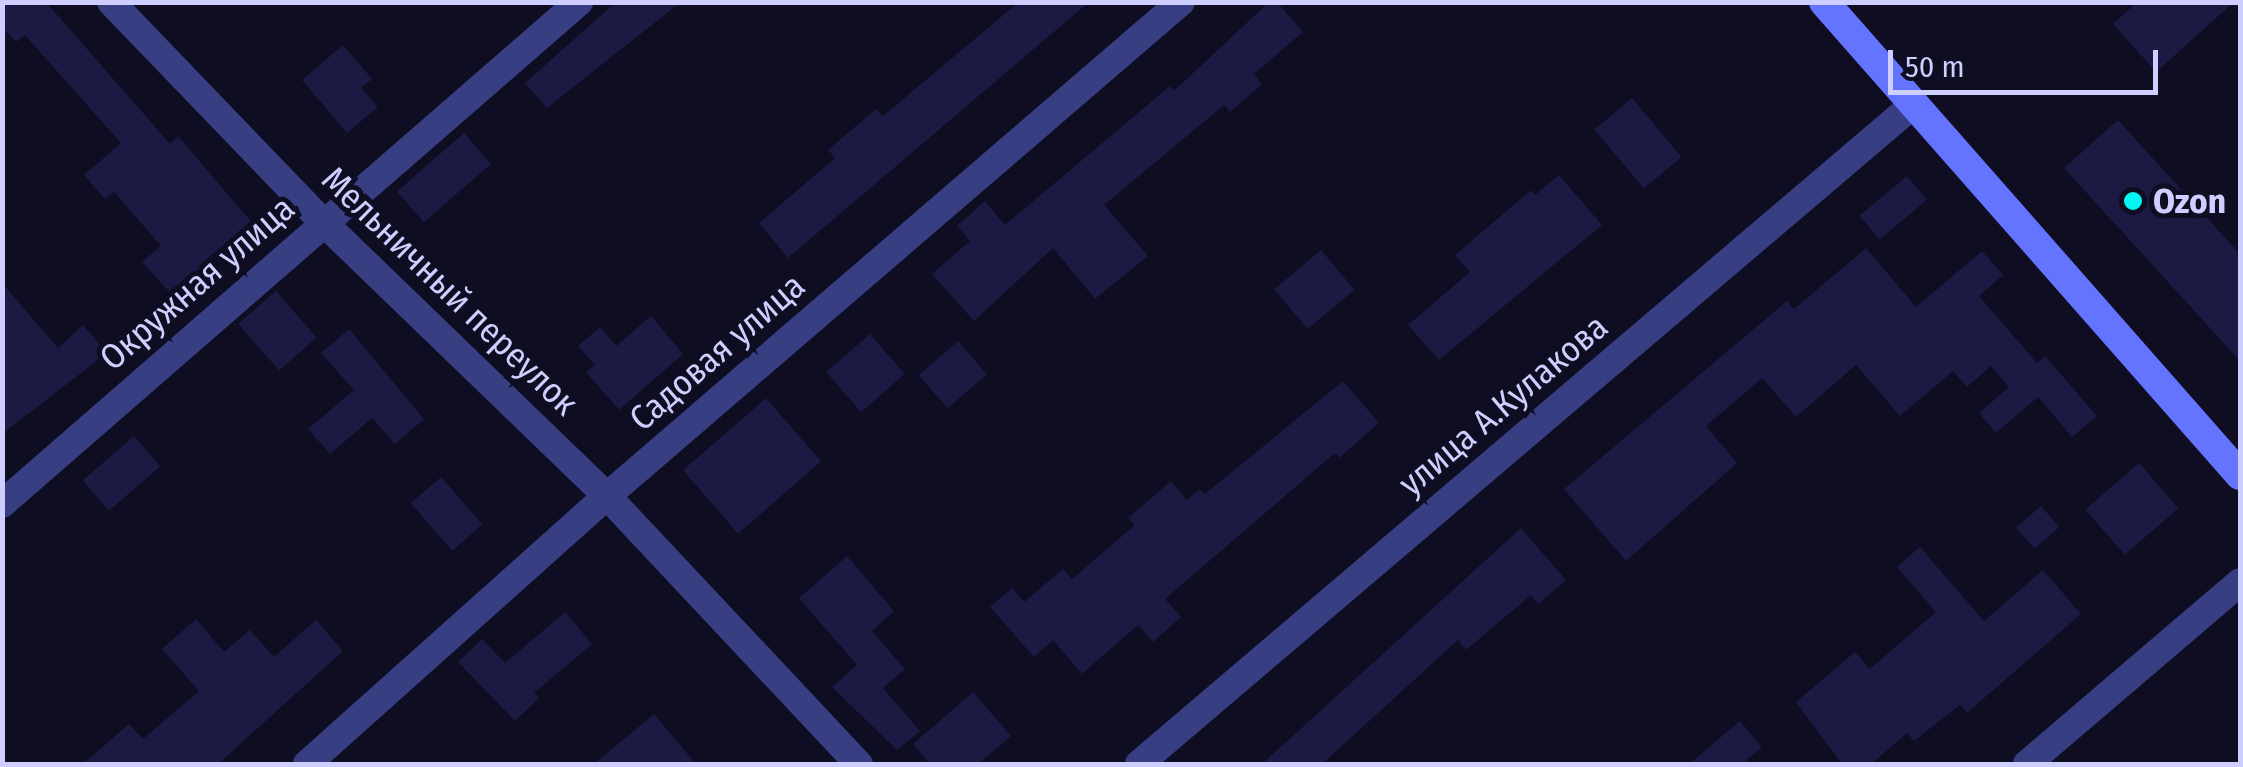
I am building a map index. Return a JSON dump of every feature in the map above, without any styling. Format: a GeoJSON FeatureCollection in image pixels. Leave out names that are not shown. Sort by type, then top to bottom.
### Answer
{"type":"FeatureCollection","features":[{"type":"Feature","properties":{"kind":"main road"},"geometry":{"type":"LineString","coordinates":[[1824,2],[2240,475]]}},
{"type":"Feature","properties":{"kind":"street","name":"Окружная улица"},"geometry":{"type":"LineString","coordinates":[[2,504],[580,2]]}},
{"type":"Feature","properties":{"kind":"street","name":"Садовая улица"},"geometry":{"type":"LineString","coordinates":[[308,764],[607,496],[1181,2]]}},
{"type":"Feature","properties":{"kind":"street","name":"Мельничный переулок"},"geometry":{"type":"LineString","coordinates":[[121,6],[323,222],[607,496],[859,764]]}},
{"type":"Feature","properties":{"kind":"street","name":"улица А.Кулакова"},"geometry":{"type":"LineString","coordinates":[[1139,764],[1915,103]]}},
{"type":"Feature","properties":{"kind":"street"},"geometry":{"type":"LineString","coordinates":[[2027,764],[2240,582]]}},
{"type":"Feature","properties":{"kind":"building"},"geometry":{"type":"Polygon","coordinates":[[[2,2],[46,2],[170,144],[178,136],[253,224],[172,295],[142,262],[161,246],[114,192],[105,199],[84,175],[121,143],[25,35],[16,42],[2,27],[2,2]]]}},
{"type":"Feature","properties":{"kind":"building"},"geometry":{"type":"Polygon","coordinates":[[[616,2],[681,2],[547,108],[525,83],[616,2]]]}},
{"type":"Feature","properties":{"kind":"building"},"geometry":{"type":"Polygon","coordinates":[[[1019,2],[1089,2],[788,258],[759,223],[835,158],[828,150],[876,109],[883,116],[1019,2]]]}},
{"type":"Feature","properties":{"kind":"building"},"geometry":{"type":"Polygon","coordinates":[[[1269,2],[1277,2],[1303,32],[1254,74],[1262,84],[1230,112],[1224,105],[1104,205],[1148,256],[1095,299],[1053,248],[974,321],[932,274],[970,241],[957,226],[985,201],[1005,225],[1170,86],[1174,91],[1269,2]]]}},
{"type":"Feature","properties":{"kind":"building"},"geometry":{"type":"Polygon","coordinates":[[[2137,2],[2234,2],[2156,72],[2113,24],[2137,2]]]}},
{"type":"Feature","properties":{"kind":"building"},"geometry":{"type":"Polygon","coordinates":[[[343,45],[372,79],[361,88],[378,107],[347,133],[302,80],[343,45]]]}},
{"type":"Feature","properties":{"kind":"building"},"geometry":{"type":"Polygon","coordinates":[[[1632,98],[1681,157],[1644,188],[1594,129],[1632,98]]]}},
{"type":"Feature","properties":{"kind":"building"},"geometry":{"type":"Polygon","coordinates":[[[2118,120],[2240,254],[2240,361],[2064,168],[2118,120]]]}},
{"type":"Feature","properties":{"kind":"building"},"geometry":{"type":"Polygon","coordinates":[[[464,133],[491,164],[424,222],[397,191],[464,133]]]}},
{"type":"Feature","properties":{"kind":"building"},"geometry":{"type":"Polygon","coordinates":[[[1559,175],[1602,225],[1439,360],[1408,325],[1470,272],[1455,255],[1531,190],[1535,195],[1559,175]]]}},
{"type":"Feature","properties":{"kind":"building"},"geometry":{"type":"Polygon","coordinates":[[[1907,176],[1927,200],[1879,240],[1860,216],[1907,176]]]}},
{"type":"Feature","properties":{"kind":"building"},"geometry":{"type":"Polygon","coordinates":[[[1866,248],[1916,307],[1982,251],[2003,275],[1979,296],[2037,363],[2045,356],[2097,416],[2072,437],[2038,397],[1996,433],[1979,413],[2009,387],[1991,366],[1967,387],[1953,371],[1900,416],[1856,365],[1796,417],[1762,378],[1706,426],[1737,463],[1626,561],[1564,489],[1787,301],[1794,309],[1866,248]]]}},
{"type":"Feature","properties":{"kind":"building"},"geometry":{"type":"Polygon","coordinates":[[[1321,250],[1354,290],[1308,329],[1274,289],[1321,250]]]}},
{"type":"Feature","properties":{"kind":"building"},"geometry":{"type":"Polygon","coordinates":[[[2,283],[58,348],[83,325],[107,353],[2,434],[2,283]]]}},
{"type":"Feature","properties":{"kind":"building"},"geometry":{"type":"Polygon","coordinates":[[[276,291],[317,338],[279,371],[238,324],[276,291]]]}},
{"type":"Feature","properties":{"kind":"building"},"geometry":{"type":"Polygon","coordinates":[[[651,316],[683,354],[619,410],[586,372],[595,365],[578,346],[600,327],[616,346],[651,316]]]}},
{"type":"Feature","properties":{"kind":"building"},"geometry":{"type":"Polygon","coordinates":[[[349,329],[424,419],[395,444],[372,418],[330,454],[308,429],[354,390],[321,353],[349,329]]]}},
{"type":"Feature","properties":{"kind":"building"},"geometry":{"type":"Polygon","coordinates":[[[870,334],[905,374],[861,412],[826,372],[870,334]]]}},
{"type":"Feature","properties":{"kind":"building"},"geometry":{"type":"Polygon","coordinates":[[[958,341],[987,374],[948,408],[919,375],[958,341]]]}},
{"type":"Feature","properties":{"kind":"building"},"geometry":{"type":"Polygon","coordinates":[[[1343,381],[1379,423],[1339,458],[1335,453],[1165,599],[1181,617],[1153,642],[1138,625],[1082,674],[1053,640],[1034,657],[990,607],[1012,588],[1024,602],[1063,569],[1072,579],[1135,525],[1128,518],[1171,481],[1187,500],[1200,489],[1205,494],[1343,381]]]}},
{"type":"Feature","properties":{"kind":"building"},"geometry":{"type":"Polygon","coordinates":[[[766,398],[821,461],[738,534],[683,470],[766,398]]]}},
{"type":"Feature","properties":{"kind":"building"},"geometry":{"type":"Polygon","coordinates":[[[134,436],[160,466],[109,511],[83,481],[134,436]]]}},
{"type":"Feature","properties":{"kind":"building"},"geometry":{"type":"Polygon","coordinates":[[[2139,463],[2178,508],[2125,555],[2085,510],[2139,463]]]}},
{"type":"Feature","properties":{"kind":"building"},"geometry":{"type":"Polygon","coordinates":[[[441,477],[482,525],[452,551],[411,503],[441,477]]]}},
{"type":"Feature","properties":{"kind":"building"},"geometry":{"type":"Polygon","coordinates":[[[2041,506],[2059,527],[2034,549],[2016,528],[2041,506]]]}},
{"type":"Feature","properties":{"kind":"building"},"geometry":{"type":"Polygon","coordinates":[[[1521,528],[1566,580],[1538,604],[1531,595],[1466,650],[1458,640],[1322,764],[1262,764],[1521,528]]]}},
{"type":"Feature","properties":{"kind":"building"},"geometry":{"type":"Polygon","coordinates":[[[1920,547],[1984,621],[2043,570],[2081,614],[1967,713],[1960,705],[1914,741],[1907,733],[1871,764],[1842,764],[1796,702],[1855,652],[1870,669],[1936,612],[1897,567],[1920,547]]]}},
{"type":"Feature","properties":{"kind":"building"},"geometry":{"type":"Polygon","coordinates":[[[847,556],[894,611],[872,631],[905,669],[883,688],[920,731],[897,750],[832,687],[857,665],[799,598],[847,556]]]}},
{"type":"Feature","properties":{"kind":"building"},"geometry":{"type":"Polygon","coordinates":[[[565,612],[592,644],[534,693],[539,698],[515,721],[458,662],[482,639],[505,663],[565,612]]]}},
{"type":"Feature","properties":{"kind":"building"},"geometry":{"type":"Polygon","coordinates":[[[196,619],[224,652],[250,630],[274,657],[316,620],[343,651],[218,764],[83,764],[129,724],[143,739],[199,691],[162,649],[196,619]]]}},
{"type":"Feature","properties":{"kind":"building"},"geometry":{"type":"Polygon","coordinates":[[[973,692],[1011,736],[978,764],[930,764],[913,744],[973,692]]]}},
{"type":"Feature","properties":{"kind":"building"},"geometry":{"type":"Polygon","coordinates":[[[654,714],[696,764],[594,764],[654,714]]]}},
{"type":"Feature","properties":{"kind":"building"},"geometry":{"type":"Polygon","coordinates":[[[1740,721],[1762,747],[1742,764],[1689,764],[1740,721]]]}},
{"type":"Feature","properties":{"kind":"place","name":"Ozon"},"geometry":{"type":"Point","coordinates":[2133,201]}}]}
